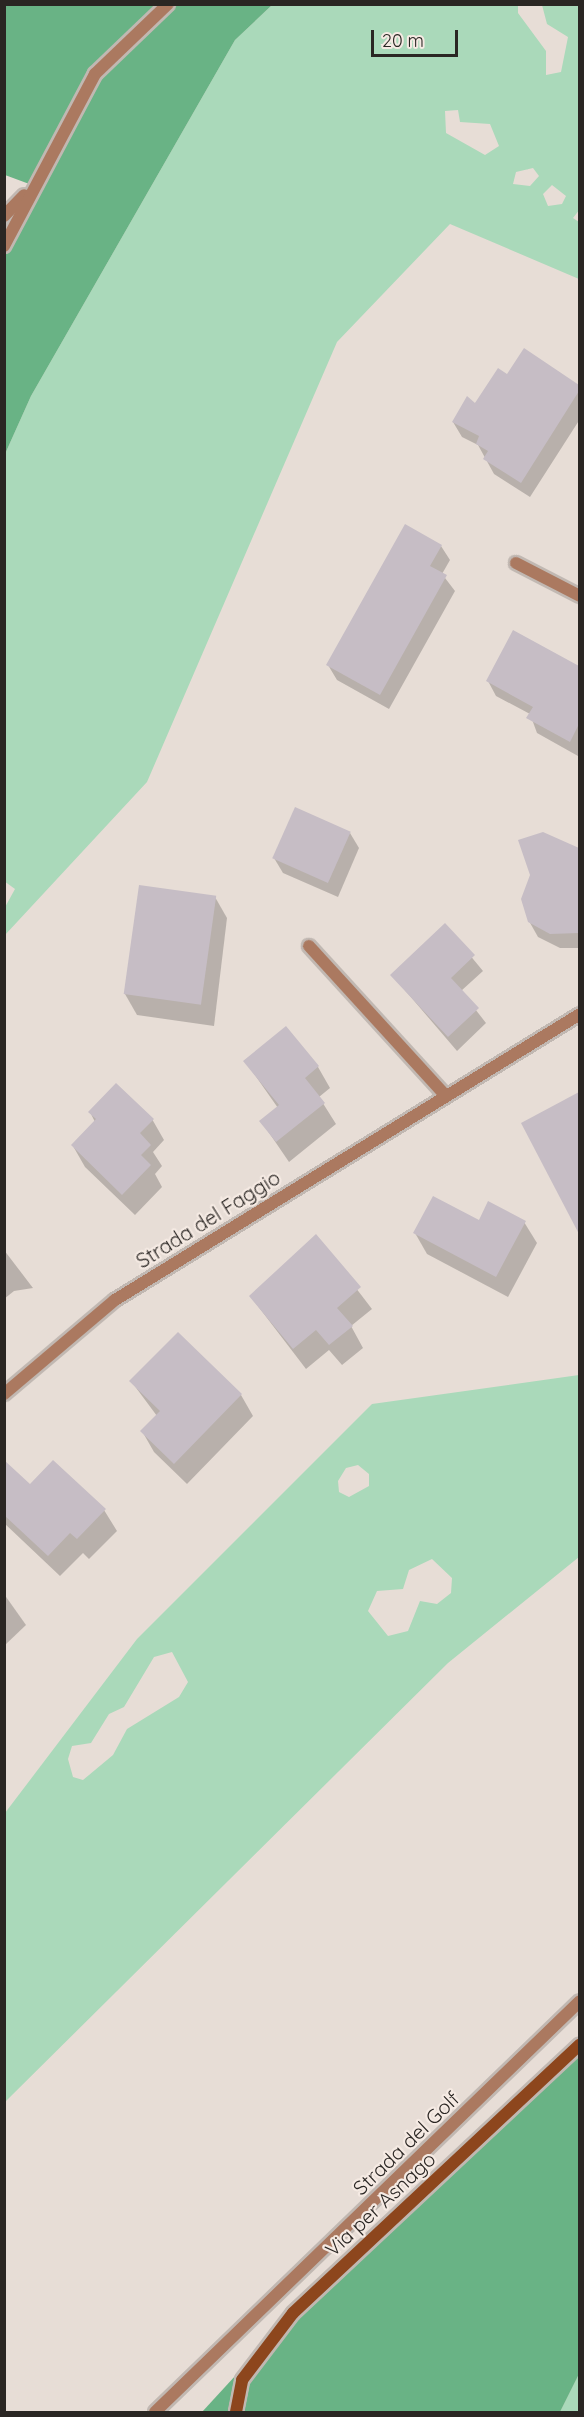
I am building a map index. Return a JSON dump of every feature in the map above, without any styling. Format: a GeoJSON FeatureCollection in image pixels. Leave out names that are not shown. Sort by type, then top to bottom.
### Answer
{"type":"FeatureCollection","features":[{"type":"Feature","properties":{"kind":"street"},"geometry":{"type":"LineString","coordinates":[[4,246],[33,185],[94,74],[168,4]]}},
{"type":"Feature","properties":{"kind":"street"},"geometry":{"type":"LineString","coordinates":[[4,216],[33,185]]}},
{"type":"Feature","properties":{"kind":"street"},"geometry":{"type":"LineString","coordinates":[[516,563],[579,596]]}},
{"type":"Feature","properties":{"kind":"street"},"geometry":{"type":"LineString","coordinates":[[309,946],[445,1095]]}},
{"type":"Feature","properties":{"kind":"street","name":"Strada del Faggio"},"geometry":{"type":"LineString","coordinates":[[4,1394],[115,1300],[579,1014]]}},
{"type":"Feature","properties":{"kind":"street","name":"Strada del Golf"},"geometry":{"type":"LineString","coordinates":[[155,2412],[579,2001]]}},
{"type":"Feature","properties":{"kind":"street","name":"Via per Asnago"},"geometry":{"type":"LineString","coordinates":[[236,2412],[242,2380],[292,2313],[579,2044]]}},
{"type":"Feature","properties":{"kind":"green space"},"geometry":{"type":"Polygon","coordinates":[[[5,5],[272,5],[235,40],[31,396],[5,454],[5,246],[32,185],[5,175],[5,5]]]}},
{"type":"Feature","properties":{"kind":"green space"},"geometry":{"type":"Polygon","coordinates":[[[272,5],[518,5],[518,13],[546,51],[546,75],[561,72],[568,37],[547,24],[542,5],[579,5],[580,209],[573,218],[579,222],[579,279],[450,224],[337,342],[147,782],[5,935],[4,909],[15,889],[4,881],[5,454],[31,396],[235,40],[272,5]],[[458,110],[445,111],[446,133],[485,155],[499,146],[490,124],[460,122],[458,110]],[[533,168],[516,172],[513,184],[530,186],[539,176],[533,168]],[[552,185],[543,194],[548,206],[562,204],[566,196],[552,185]]]}},
{"type":"Feature","properties":{"kind":"green space"},"geometry":{"type":"Polygon","coordinates":[[[579,1375],[579,1557],[448,1663],[5,2102],[5,1813],[137,1639],[372,1404],[579,1375]],[[358,1465],[346,1468],[338,1481],[339,1492],[349,1497],[369,1486],[369,1474],[358,1465]],[[432,1559],[409,1570],[403,1589],[377,1591],[368,1611],[388,1636],[408,1631],[420,1601],[437,1604],[451,1593],[452,1578],[432,1559]],[[172,1652],[154,1657],[124,1707],[109,1714],[91,1743],[72,1746],[68,1759],[73,1777],[83,1780],[113,1755],[127,1729],[179,1697],[188,1682],[172,1652]]]}},
{"type":"Feature","properties":{"kind":"green space"},"geometry":{"type":"Polygon","coordinates":[[[579,2044],[579,2374],[560,2412],[202,2412],[293,2313],[579,2044]]]}},
{"type":"Feature","properties":{"kind":"green space"},"geometry":{"type":"Polygon","coordinates":[[[579,2374],[579,2412],[560,2412],[579,2374]]]}},
{"type":"Feature","properties":{"kind":"building"},"geometry":{"type":"Polygon","coordinates":[[[524,348],[579,385],[579,391],[521,483],[483,459],[488,451],[476,444],[479,436],[452,422],[467,396],[475,403],[498,368],[507,374],[524,348]]]}},
{"type":"Feature","properties":{"kind":"building"},"geometry":{"type":"Polygon","coordinates":[[[405,524],[442,545],[430,566],[447,575],[380,695],[326,665],[405,524]]]}},
{"type":"Feature","properties":{"kind":"building"},"geometry":{"type":"Polygon","coordinates":[[[513,630],[579,666],[579,724],[570,742],[526,718],[533,707],[486,681],[513,630]]]}},
{"type":"Feature","properties":{"kind":"building"},"geometry":{"type":"Polygon","coordinates":[[[295,807],[351,832],[328,883],[272,858],[295,807]]]}},
{"type":"Feature","properties":{"kind":"building"},"geometry":{"type":"Polygon","coordinates":[[[543,832],[579,848],[579,933],[550,934],[528,922],[521,899],[530,875],[518,840],[543,832]]]}},
{"type":"Feature","properties":{"kind":"building"},"geometry":{"type":"Polygon","coordinates":[[[139,885],[216,896],[201,1005],[124,994],[139,885]]]}},
{"type":"Feature","properties":{"kind":"building"},"geometry":{"type":"Polygon","coordinates":[[[445,923],[475,955],[451,978],[479,1008],[448,1037],[390,975],[445,923]]]}},
{"type":"Feature","properties":{"kind":"building"},"geometry":{"type":"Polygon","coordinates":[[[286,1026],[319,1066],[305,1078],[325,1103],[276,1142],[259,1121],[279,1105],[243,1061],[286,1026]]]}},
{"type":"Feature","properties":{"kind":"building"},"geometry":{"type":"Polygon","coordinates":[[[116,1083],[154,1119],[140,1133],[151,1145],[141,1155],[151,1165],[122,1195],[71,1145],[96,1119],[88,1112],[116,1083]]]}},
{"type":"Feature","properties":{"kind":"building"},"geometry":{"type":"Polygon","coordinates":[[[579,1092],[579,1234],[521,1123],[579,1092]]]}},
{"type":"Feature","properties":{"kind":"building"},"geometry":{"type":"Polygon","coordinates":[[[433,1196],[479,1220],[488,1201],[526,1221],[496,1277],[413,1233],[433,1196]]]}},
{"type":"Feature","properties":{"kind":"building"},"geometry":{"type":"Polygon","coordinates":[[[316,1234],[361,1287],[337,1308],[353,1326],[329,1345],[316,1330],[293,1349],[249,1296],[316,1234]]]}},
{"type":"Feature","properties":{"kind":"building"},"geometry":{"type":"Polygon","coordinates":[[[178,1332],[242,1394],[174,1464],[140,1431],[160,1411],[129,1381],[178,1332]]]}},
{"type":"Feature","properties":{"kind":"building"},"geometry":{"type":"Polygon","coordinates":[[[4,1460],[30,1484],[53,1460],[106,1509],[77,1539],[70,1533],[48,1556],[4,1515],[4,1460]]]}}]}
